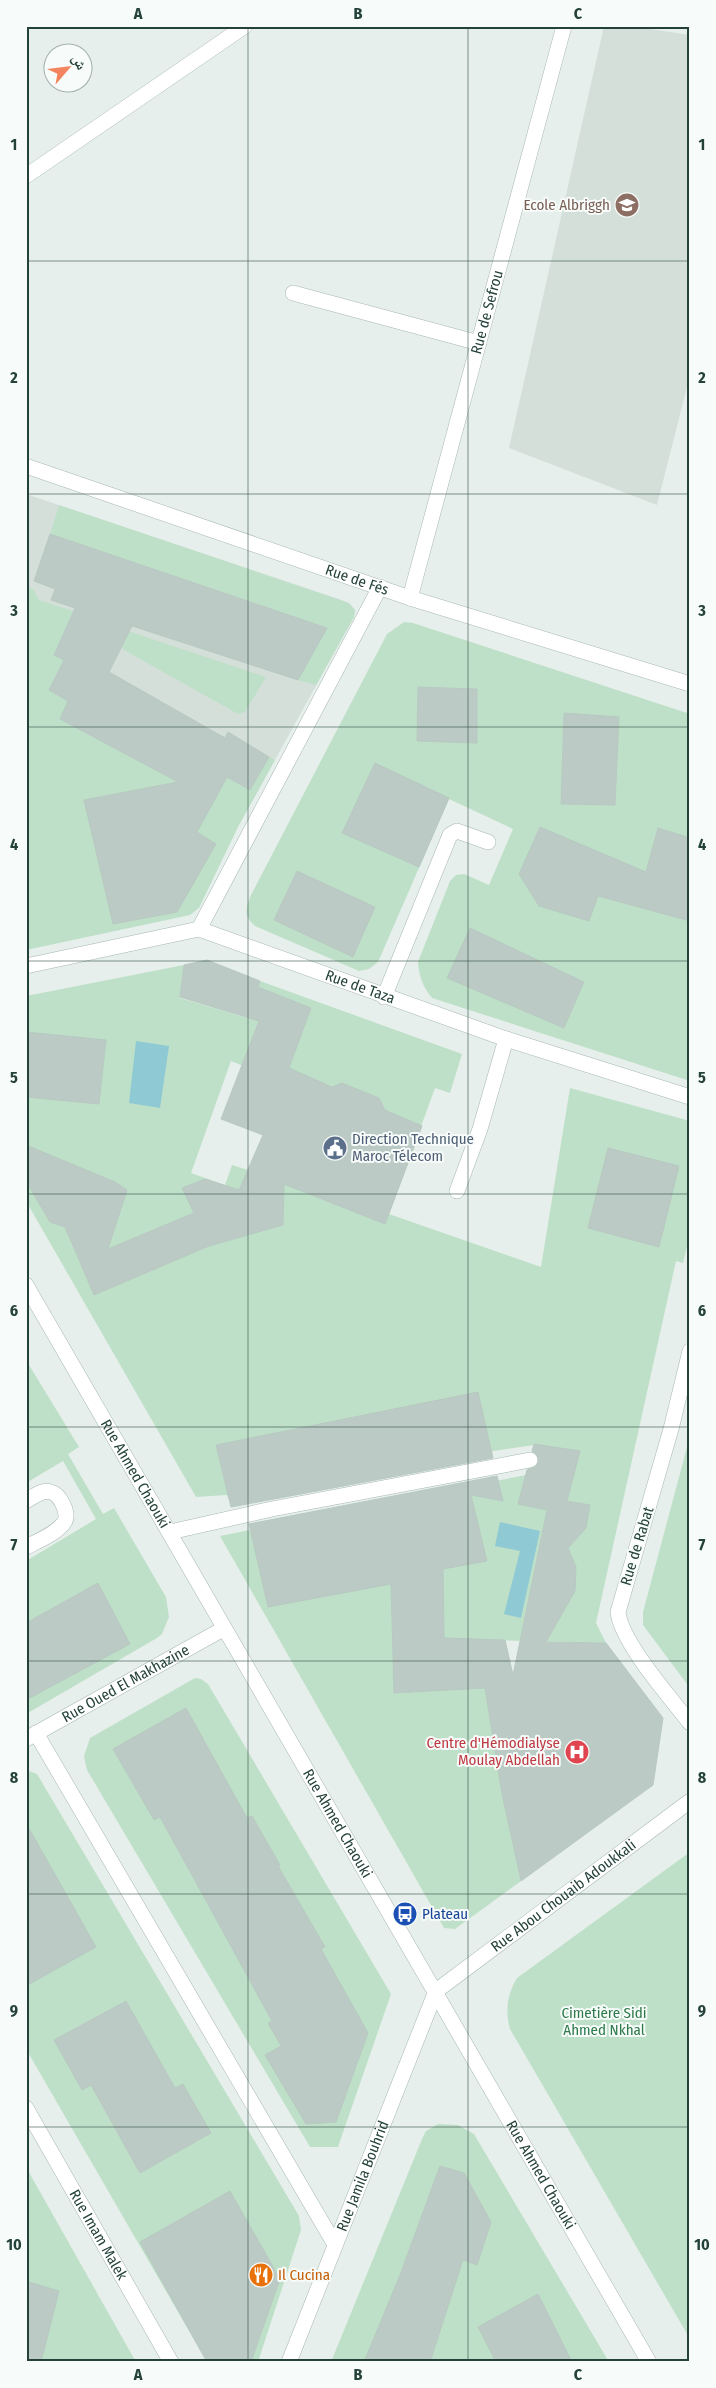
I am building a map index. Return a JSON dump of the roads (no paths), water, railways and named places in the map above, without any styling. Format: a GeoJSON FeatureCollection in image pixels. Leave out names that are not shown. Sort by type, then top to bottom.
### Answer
{"type":"FeatureCollection","features":[{"type":"Feature","properties":{"kind":"street"},"geometry":{"type":"LineString","coordinates":[[26,176],[245,26]]}},
{"type":"Feature","properties":{"kind":"street","name":"Rue de Sefrou"},"geometry":{"type":"LineString","coordinates":[[410,598],[564,26]]}},
{"type":"Feature","properties":{"kind":"street"},"geometry":{"type":"LineString","coordinates":[[293,293],[479,343]]}},
{"type":"Feature","properties":{"kind":"street","name":"Rue de Fés"},"geometry":{"type":"LineString","coordinates":[[26,466],[410,598],[690,684]]}},
{"type":"Feature","properties":{"kind":"street"},"geometry":{"type":"LineString","coordinates":[[26,966],[199,929],[380,587]]}},
{"type":"Feature","properties":{"kind":"street"},"geometry":{"type":"LineString","coordinates":[[384,997],[450,835],[457,831],[488,842]]}},
{"type":"Feature","properties":{"kind":"street","name":"Rue de Taza"},"geometry":{"type":"LineString","coordinates":[[199,929],[384,997],[506,1039],[690,1097]]}},
{"type":"Feature","properties":{"kind":"street"},"geometry":{"type":"LineString","coordinates":[[457,1191],[480,1129],[506,1039]]}},
{"type":"Feature","properties":{"kind":"street","name":"Rue Ahmed Chaouki"},"geometry":{"type":"LineString","coordinates":[[26,1285],[170,1532],[223,1629],[436,1991],[649,2362]]}},
{"type":"Feature","properties":{"kind":"street","name":"Rue de Rabat"},"geometry":{"type":"LineString","coordinates":[[690,1351],[671,1429],[618,1612],[619,1623],[628,1640],[690,1723]]}},
{"type":"Feature","properties":{"kind":"street"},"geometry":{"type":"LineString","coordinates":[[170,1532],[272,1509],[530,1460]]}},
{"type":"Feature","properties":{"kind":"street"},"geometry":{"type":"LineString","coordinates":[[26,1501],[41,1492],[50,1491],[57,1494],[66,1512],[66,1520],[59,1528],[26,1547]]}},
{"type":"Feature","properties":{"kind":"street","name":"Rue Oued El Makhazine"},"geometry":{"type":"LineString","coordinates":[[31,1736],[223,1629]]}},
{"type":"Feature","properties":{"kind":"street"},"geometry":{"type":"LineString","coordinates":[[31,1736],[334,2243]]}},
{"type":"Feature","properties":{"kind":"street","name":"Rue Abou Chouaib Adoukkali"},"geometry":{"type":"LineString","coordinates":[[436,1991],[690,1800]]}},
{"type":"Feature","properties":{"kind":"street","name":"Rue Jamila Bouhrid"},"geometry":{"type":"LineString","coordinates":[[289,2362],[334,2243],[436,1991]]}},
{"type":"Feature","properties":{"kind":"street","name":"Rue Imam Malek"},"geometry":{"type":"LineString","coordinates":[[26,2108],[171,2362]]}},
{"type":"Feature","properties":{"kind":"water"},"geometry":{"type":"Polygon","coordinates":[[[136,1041],[169,1046],[160,1108],[129,1103],[136,1041]]]}},
{"type":"Feature","properties":{"kind":"water"},"geometry":{"type":"Polygon","coordinates":[[[500,1522],[540,1531],[521,1618],[504,1614],[520,1551],[495,1546],[500,1522]]]}},
{"type":"Feature","properties":{"kind":"place","name":"Ecole Albriggh"},"geometry":{"type":"Point","coordinates":[627,205]}},
{"type":"Feature","properties":{"kind":"place","name":"Direction Technique Maroc Télecom"},"geometry":{"type":"Point","coordinates":[335,1148]}},
{"type":"Feature","properties":{"kind":"place","name":"Centre d'Hémodialyse Moulay Abdellah"},"geometry":{"type":"Point","coordinates":[577,1752]}},
{"type":"Feature","properties":{"kind":"place","name":"Plateau"},"geometry":{"type":"Point","coordinates":[405,1914]}},
{"type":"Feature","properties":{"kind":"place","name":"Il Cucina"},"geometry":{"type":"Point","coordinates":[261,2275]}},
{"type":"Feature","properties":{"kind":"park label","name":"Cimetière Sidi Ahmed Nkhal"},"geometry":{"type":"Point","coordinates":[604,2022]}}]}
